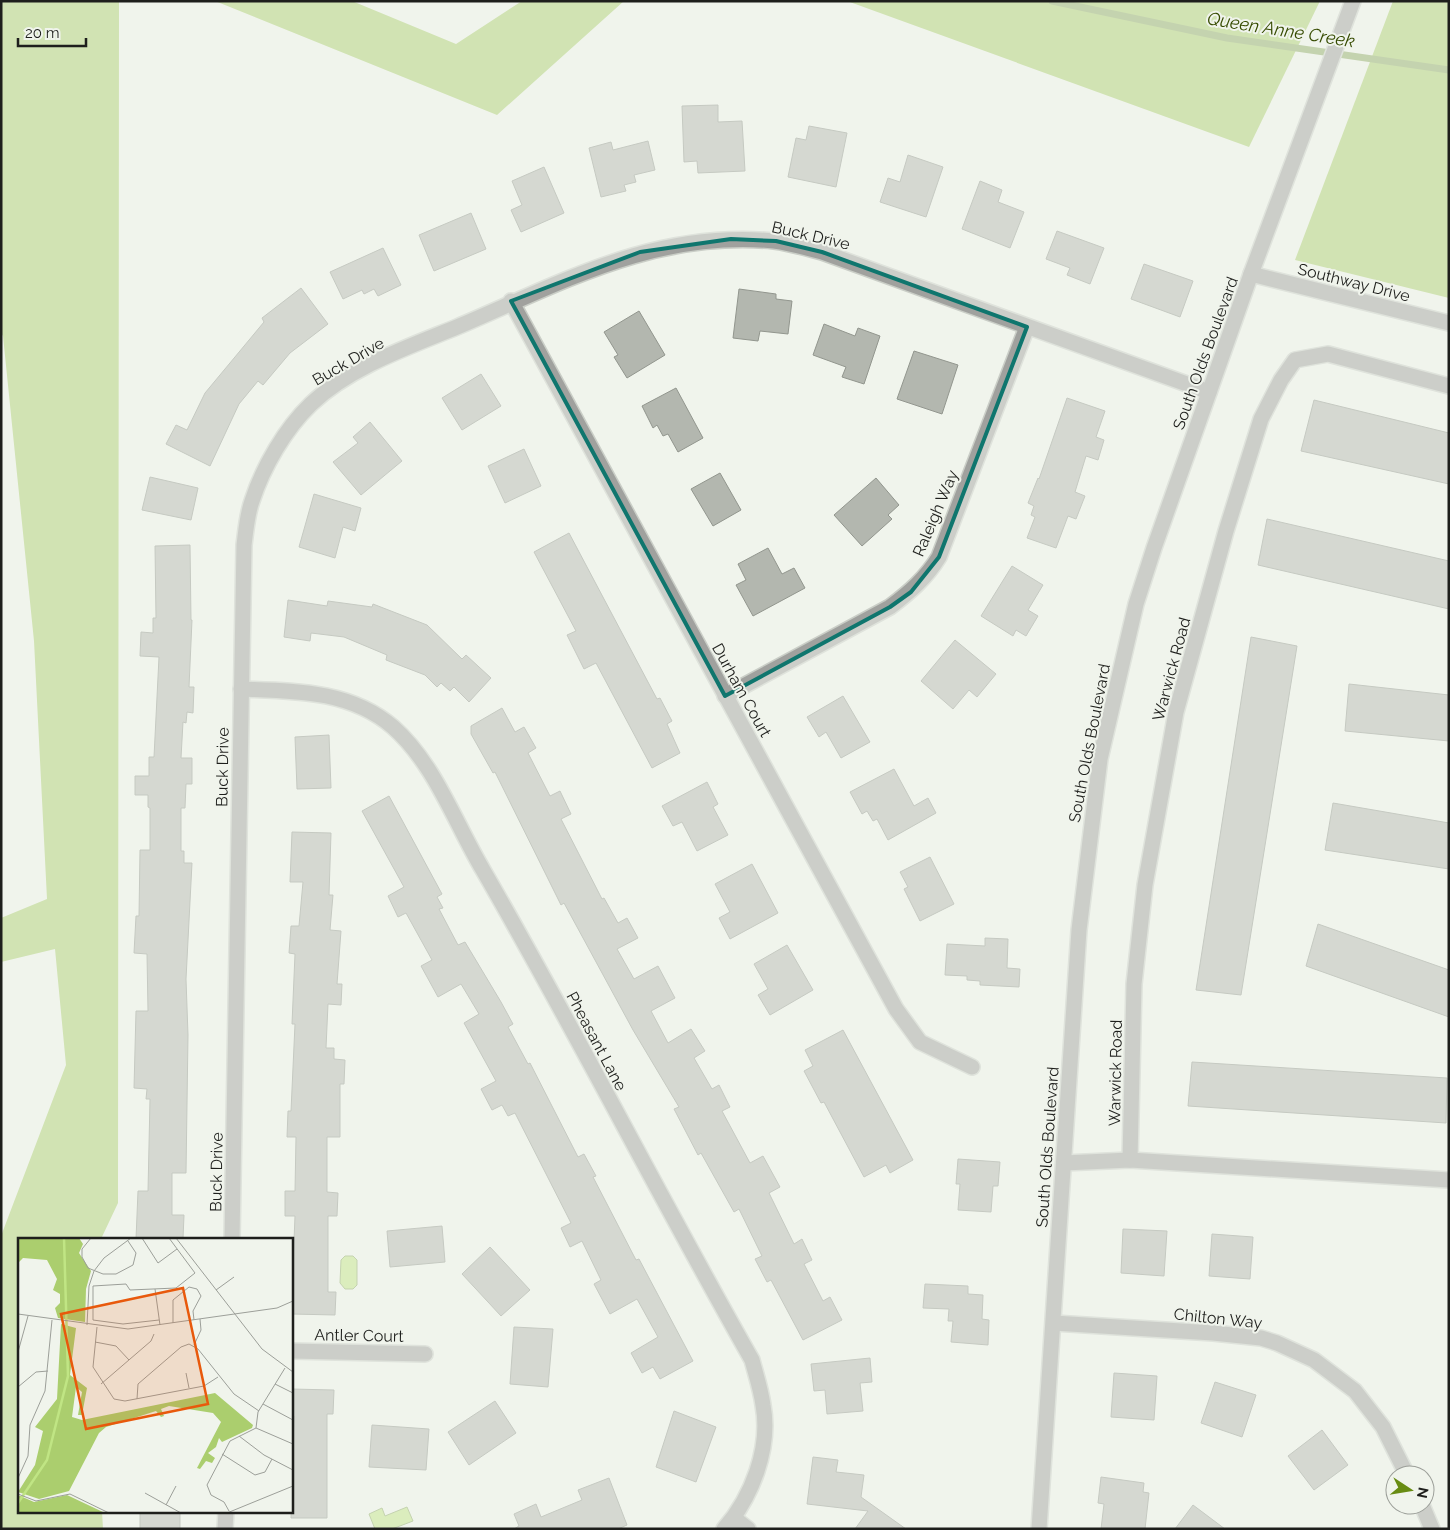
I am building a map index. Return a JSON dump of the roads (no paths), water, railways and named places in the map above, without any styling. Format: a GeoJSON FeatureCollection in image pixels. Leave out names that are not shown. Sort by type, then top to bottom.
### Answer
{"type":"FeatureCollection","features":[{"type":"Feature","properties":{"kind":"street","name":"South Olds Boulevard"},"geometry":{"type":"LineString","coordinates":[[1039,1529],[1079,930],[1100,759],[1136,604],[1251,274],[1353,3]]}},
{"type":"Feature","properties":{"kind":"street","name":"Buck Drive"},"geometry":{"type":"LineString","coordinates":[[232,1238],[244,545],[249,509],[270,459],[299,417],[325,393],[360,371],[559,280],[640,252],[666,246],[731,239],[776,241],[846,260],[1209,392]]}},
{"type":"Feature","properties":{"kind":"street","name":"Southway Drive"},"geometry":{"type":"LineString","coordinates":[[1251,274],[1449,323]]}},
{"type":"Feature","properties":{"kind":"street","name":"Durham Court"},"geometry":{"type":"LineString","coordinates":[[511,301],[896,1009],[920,1042],[972,1067]]}},
{"type":"Feature","properties":{"kind":"street","name":"Raleigh Way"},"geometry":{"type":"LineString","coordinates":[[725,696],[890,607],[911,592],[929,573],[939,557],[1027,327]]}},
{"type":"Feature","properties":{"kind":"street","name":"Warwick Road"},"geometry":{"type":"LineString","coordinates":[[1130,1160],[1134,984],[1145,885],[1176,712],[1260,419],[1281,380],[1295,360],[1328,354],[1449,386]]}},
{"type":"Feature","properties":{"kind":"street","name":"Pheasant Lane"},"geometry":{"type":"LineString","coordinates":[[241,689],[301,691],[333,696],[364,708],[398,732],[414,749],[433,778],[464,839],[515,926],[752,1360],[764,1407],[763,1447],[748,1494],[729,1523]]}},
{"type":"Feature","properties":{"kind":"street"},"geometry":{"type":"LineString","coordinates":[[1064,1163],[1130,1160],[1449,1180]]}},
{"type":"Feature","properties":{"kind":"street","name":"Chilton Way"},"geometry":{"type":"LineString","coordinates":[[1054,1323],[1213,1333],[1261,1338],[1277,1343],[1314,1360],[1355,1391],[1383,1427],[1402,1465]]}},
{"type":"Feature","properties":{"kind":"street","name":"Antler Court"},"geometry":{"type":"LineString","coordinates":[[292,1351],[425,1354]]}},
{"type":"Feature","properties":{"kind":"street"},"geometry":{"type":"LineString","coordinates":[[225,1529],[226,1512]]}},
{"type":"Feature","properties":{"kind":"street"},"geometry":{"type":"LineString","coordinates":[[1426,1515],[1432,1529]]}},
{"type":"Feature","properties":{"kind":"street"},"geometry":{"type":"LineString","coordinates":[[729,1523],[748,1529]]}},
{"type":"Feature","properties":{"kind":"waterway","name":"Queen Anne Creek"},"geometry":{"type":"LineString","coordinates":[[1052,1],[1227,38],[1449,70]]}}]}
